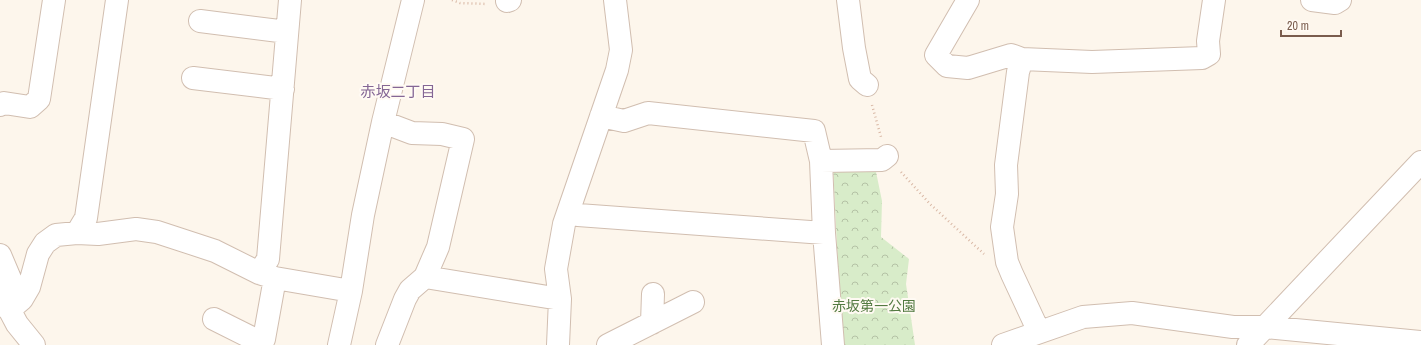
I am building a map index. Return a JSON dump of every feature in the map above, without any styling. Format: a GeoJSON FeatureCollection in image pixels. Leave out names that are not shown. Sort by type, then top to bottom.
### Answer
{"type":"FeatureCollection","features":[{"type":"Feature","properties":{"kind":"street"},"geometry":{"type":"LineString","coordinates":[[0,105],[4,103],[30,107],[38,99],[54,0]]}},
{"type":"Feature","properties":{"kind":"street"},"geometry":{"type":"LineString","coordinates":[[77,233],[86,218],[117,0]]}},
{"type":"Feature","properties":{"kind":"street"},"geometry":{"type":"LineString","coordinates":[[214,319],[262,343],[264,339],[268,259],[290,0]]}},
{"type":"Feature","properties":{"kind":"street"},"geometry":{"type":"LineString","coordinates":[[338,345],[350,291],[363,215],[383,122],[413,0]]}},
{"type":"Feature","properties":{"kind":"street"},"geometry":{"type":"LineString","coordinates":[[558,345],[560,299],[556,269],[564,224],[617,70],[621,50],[615,0]]}},
{"type":"Feature","properties":{"kind":"street"},"geometry":{"type":"LineString","coordinates":[[848,0],[854,48],[860,79],[867,85]]}},
{"type":"Feature","properties":{"kind":"street"},"geometry":{"type":"LineString","coordinates":[[968,0],[936,55],[947,66],[968,68],[1011,55],[1022,59],[1092,62],[1202,58],[1209,54],[1208,41],[1214,0]]}},
{"type":"Feature","properties":{"kind":"street"},"geometry":{"type":"LineString","coordinates":[[1312,0],[1335,3],[1340,0]]}},
{"type":"Feature","properties":{"kind":"street"},"geometry":{"type":"LineString","coordinates":[[200,21],[287,32]]}},
{"type":"Feature","properties":{"kind":"street"},"geometry":{"type":"LineString","coordinates":[[1022,59],[1018,72],[1006,165],[1007,194],[1002,227],[1007,262],[1039,332]]}},
{"type":"Feature","properties":{"kind":"street"},"geometry":{"type":"LineString","coordinates":[[193,78],[283,89]]}},
{"type":"Feature","properties":{"kind":"street"},"geometry":{"type":"LineString","coordinates":[[601,116],[624,121],[648,113],[814,131],[821,161],[824,233],[833,345]]}},
{"type":"Feature","properties":{"kind":"street"},"geometry":{"type":"LineString","coordinates":[[383,122],[412,133],[442,134],[463,139],[438,247],[425,277],[410,290],[405,299],[387,345]]}},
{"type":"Feature","properties":{"kind":"street"},"geometry":{"type":"LineString","coordinates":[[821,161],[882,160],[888,156]]}},
{"type":"Feature","properties":{"kind":"street"},"geometry":{"type":"LineString","coordinates":[[1248,345],[1421,162]]}},
{"type":"Feature","properties":{"kind":"street"},"geometry":{"type":"LineString","coordinates":[[568,213],[602,217],[824,233]]}},
{"type":"Feature","properties":{"kind":"street"},"geometry":{"type":"LineString","coordinates":[[10,300],[29,287],[38,254],[45,243],[56,235],[77,233],[98,234],[136,229],[157,232],[215,251],[267,276],[350,291]]}},
{"type":"Feature","properties":{"kind":"street"},"geometry":{"type":"LineString","coordinates":[[0,255],[11,281],[10,300],[17,324],[34,345]]}},
{"type":"Feature","properties":{"kind":"street"},"geometry":{"type":"LineString","coordinates":[[425,277],[560,299]]}},
{"type":"Feature","properties":{"kind":"street"},"geometry":{"type":"LineString","coordinates":[[652,323],[653,294]]}},
{"type":"Feature","properties":{"kind":"street"},"geometry":{"type":"LineString","coordinates":[[608,345],[693,302]]}},
{"type":"Feature","properties":{"kind":"street"},"geometry":{"type":"LineString","coordinates":[[1002,345],[1083,317],[1132,313],[1233,327],[1265,327],[1421,342]]}},
{"type":"Feature","properties":{"kind":"path"},"geometry":{"type":"LineString","coordinates":[[452,0],[460,3],[498,4],[509,0]]}},
{"type":"Feature","properties":{"kind":"path"},"geometry":{"type":"LineString","coordinates":[[867,85],[888,156],[930,204],[999,268],[1012,274]]}},
{"type":"Feature","properties":{"kind":"green space","name":"赤坂第一公園"},"geometry":{"type":"Polygon","coordinates":[[[874,162],[882,201],[881,237],[909,259],[906,284],[915,345],[842,345],[833,166],[874,162]]]}},
{"type":"Feature","properties":{"kind":"district","name":"赤坂二丁目"},"geometry":{"type":"Point","coordinates":[398,92]}}]}
